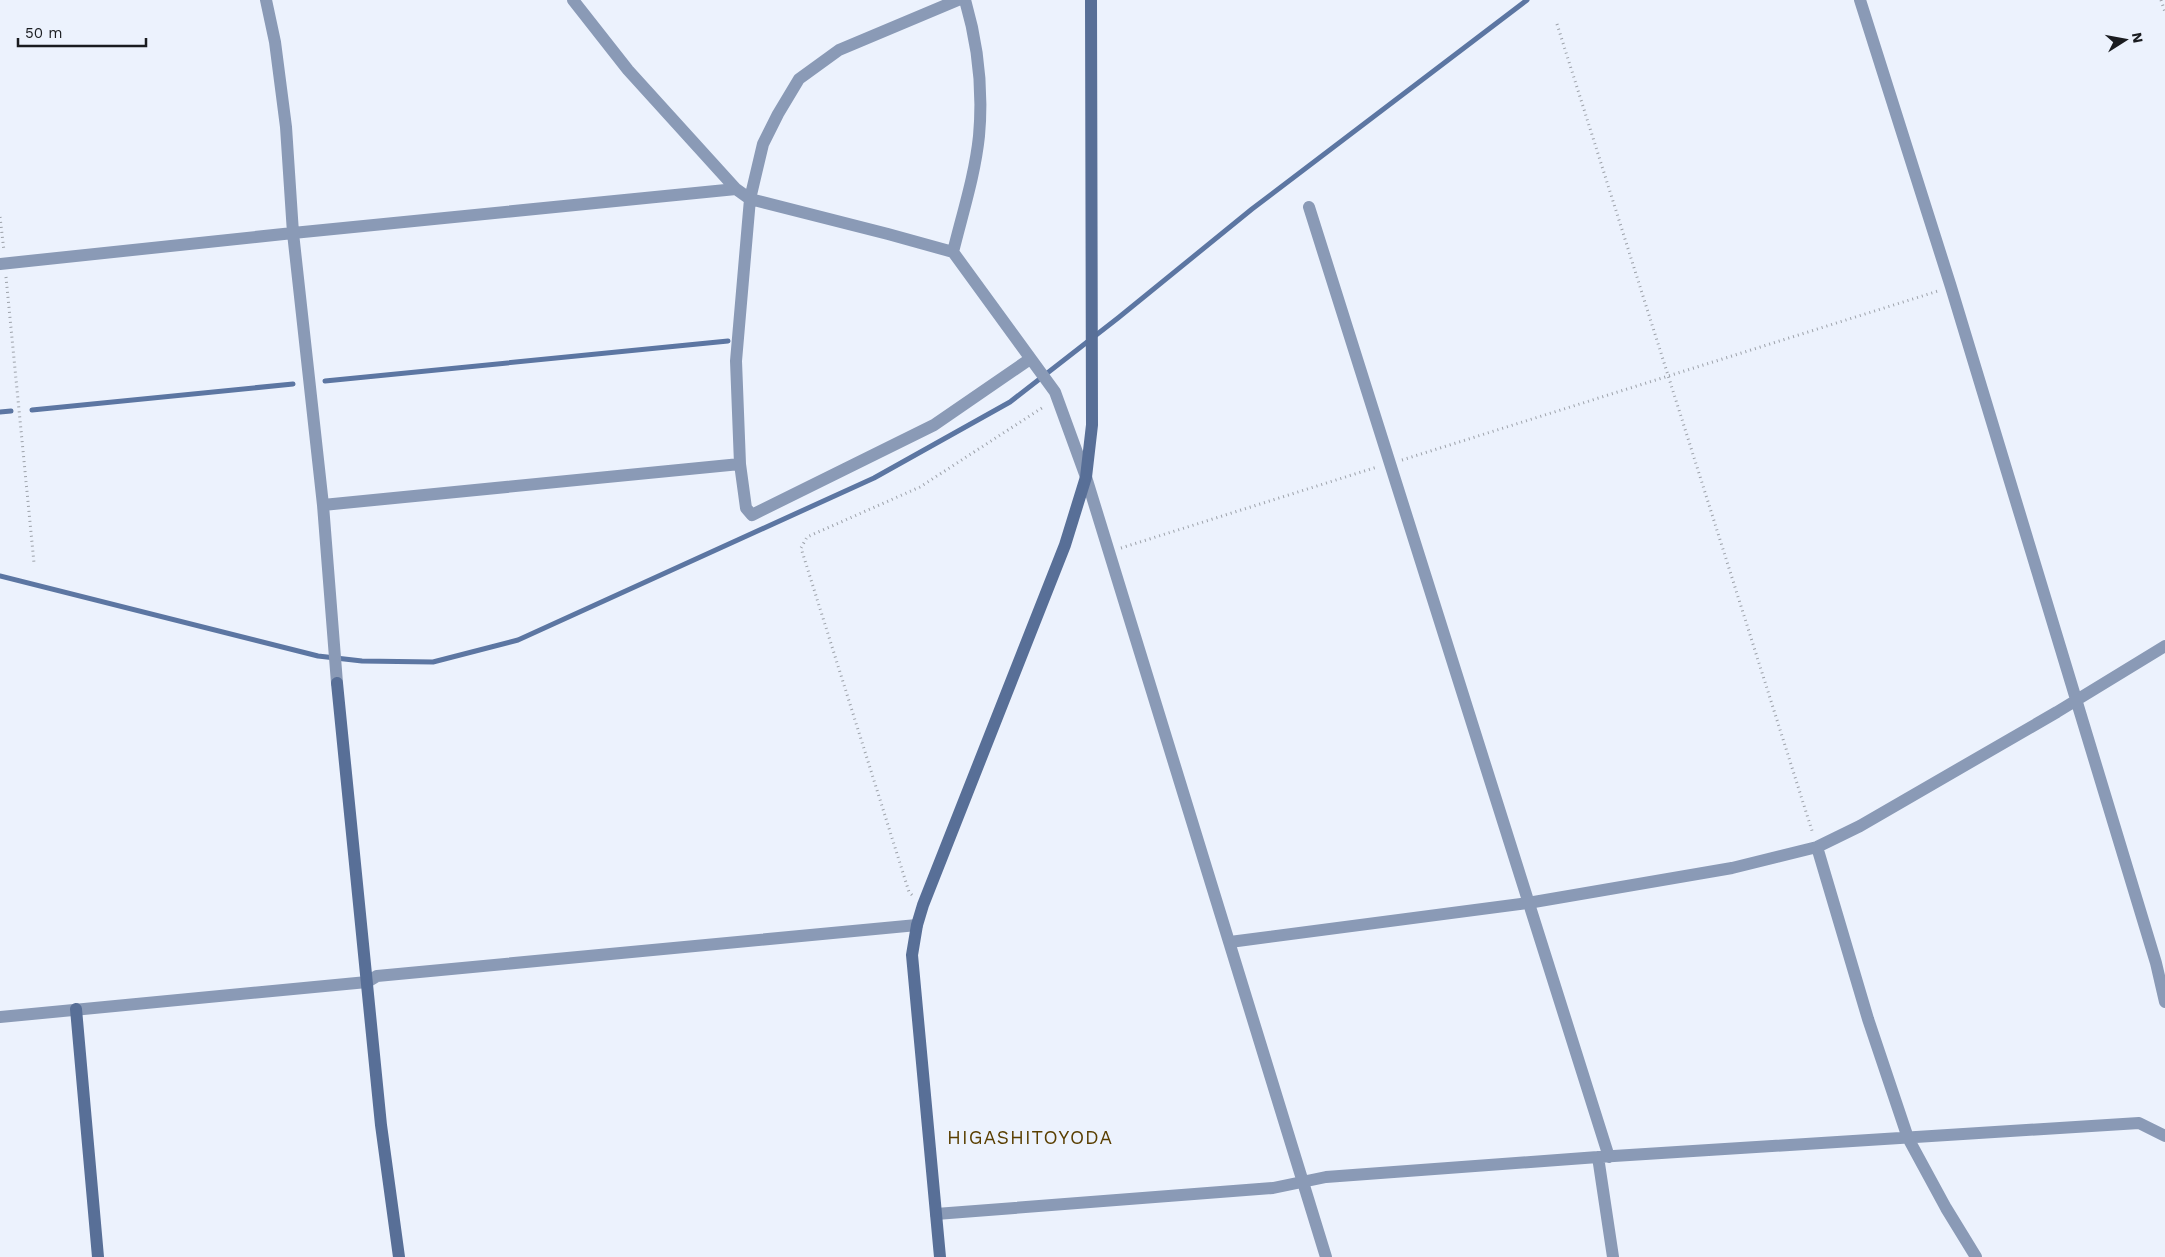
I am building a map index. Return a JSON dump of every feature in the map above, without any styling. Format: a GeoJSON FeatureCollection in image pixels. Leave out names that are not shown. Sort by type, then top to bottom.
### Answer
{"type":"FeatureCollection","features":[{"type":"Feature","properties":{"kind":"street"},"geometry":{"type":"LineString","coordinates":[[266,0],[275,42],[286,127],[293,232],[323,505],[332,630],[380,1125],[399,1257]]}},
{"type":"Feature","properties":{"kind":"street"},"geometry":{"type":"LineString","coordinates":[[574,0],[628,70],[736,190],[750,199],[953,252],[1056,395],[1086,477],[1326,1257]]}},
{"type":"Feature","properties":{"kind":"street"},"geometry":{"type":"LineString","coordinates":[[958,0],[839,50],[799,79],[763,144],[750,199],[736,362],[740,464],[746,508],[752,515],[934,425],[1030,359]]}},
{"type":"Feature","properties":{"kind":"street"},"geometry":{"type":"LineString","coordinates":[[953,252],[969,189],[979,137],[980,74],[973,29],[964,0]]}},
{"type":"Feature","properties":{"kind":"street"},"geometry":{"type":"LineString","coordinates":[[940,1257],[912,955],[917,925],[923,905],[1065,545],[1086,477],[1092,425],[1090,310],[1091,0]]}},
{"type":"Feature","properties":{"kind":"street"},"geometry":{"type":"LineString","coordinates":[[1860,0],[1951,287],[2075,700],[2161,963],[2165,1002]]}},
{"type":"Feature","properties":{"kind":"street"},"geometry":{"type":"LineString","coordinates":[[3,264],[293,232],[736,190]]}},
{"type":"Feature","properties":{"kind":"street"},"geometry":{"type":"LineString","coordinates":[[1309,207],[1528,903],[1604,1157],[1613,1257]]}},
{"type":"Feature","properties":{"kind":"street"},"geometry":{"type":"LineString","coordinates":[[323,505],[740,464]]}},
{"type":"Feature","properties":{"kind":"street"},"geometry":{"type":"LineString","coordinates":[[1230,942],[1528,903],[1732,868],[1816,846],[1860,826],[2165,646]]}},
{"type":"Feature","properties":{"kind":"street"},"geometry":{"type":"LineString","coordinates":[[1816,846],[1868,1019],[1908,1138],[1946,1208],[1976,1257]]}},
{"type":"Feature","properties":{"kind":"street"},"geometry":{"type":"LineString","coordinates":[[0,1017],[367,982],[377,976],[917,925]]}},
{"type":"Feature","properties":{"kind":"street"},"geometry":{"type":"LineString","coordinates":[[76,1009],[98,1257]]}},
{"type":"Feature","properties":{"kind":"street"},"geometry":{"type":"LineString","coordinates":[[936,1214],[1273,1188],[1326,1177],[1604,1157],[2138,1123],[2165,1136]]}},
{"type":"Feature","properties":{"kind":"path"},"geometry":{"type":"LineString","coordinates":[[2161,0],[2165,12]]}},
{"type":"Feature","properties":{"kind":"path"},"geometry":{"type":"LineString","coordinates":[[1557,24],[1816,846]]}},
{"type":"Feature","properties":{"kind":"path"},"geometry":{"type":"LineString","coordinates":[[0,217],[3,264],[34,563]]}},
{"type":"Feature","properties":{"kind":"path"},"geometry":{"type":"LineString","coordinates":[[1108,552],[1951,287]]}},
{"type":"Feature","properties":{"kind":"path"},"geometry":{"type":"LineString","coordinates":[[923,905],[909,892],[801,548],[807,537],[920,487],[1056,395]]}},
{"type":"Feature","properties":{"kind":"waterway"},"geometry":{"type":"LineString","coordinates":[[0,576],[318,656],[362,661],[433,662],[518,640],[874,478],[1010,402],[1118,318],[1252,209],[1527,0]]}},
{"type":"Feature","properties":{"kind":"waterway"},"geometry":{"type":"LineString","coordinates":[[325,381],[728,341]]}},
{"type":"Feature","properties":{"kind":"waterway"},"geometry":{"type":"LineString","coordinates":[[32,410],[293,384]]}},
{"type":"Feature","properties":{"kind":"waterway"},"geometry":{"type":"LineString","coordinates":[[0,412],[11,411]]}},
{"type":"Feature","properties":{"kind":"district","name":"HIGASHITOYODA"},"geometry":{"type":"Point","coordinates":[1030,1137]}}]}
